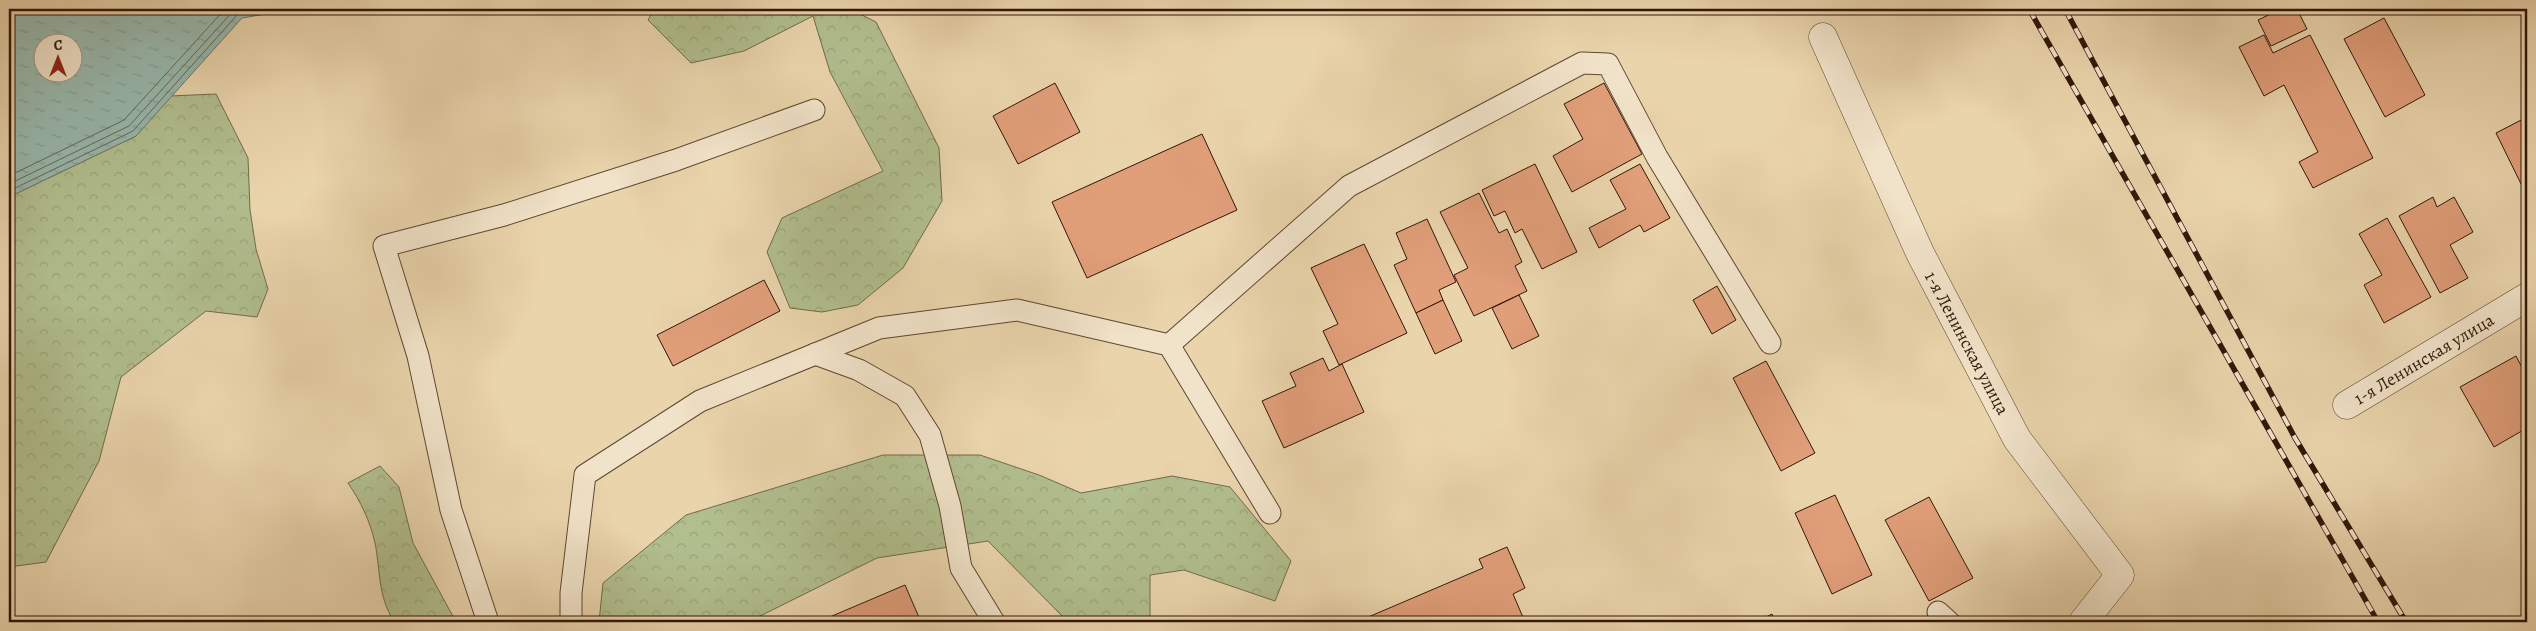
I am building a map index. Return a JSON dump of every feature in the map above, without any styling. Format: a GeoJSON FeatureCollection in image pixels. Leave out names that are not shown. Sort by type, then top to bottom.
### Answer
{"type":"FeatureCollection","features":[{"type":"Feature","properties":{"kind":"street","name":"1-я Ленинская улица"},"geometry":{"type":"LineString","coordinates":[[1824,37],[1920,254],[2017,439],[2120,575],[2083,622]]}},
{"type":"Feature","properties":{"kind":"street","name":"1-я Ленинская улица"},"geometry":{"type":"LineString","coordinates":[[2347,405],[2527,297]]}},
{"type":"Feature","properties":{"kind":"lane"},"geometry":{"type":"LineString","coordinates":[[1169,345],[1349,186],[1582,62],[1608,64],[1658,157],[1770,343]]}},
{"type":"Feature","properties":{"kind":"lane"},"geometry":{"type":"LineString","coordinates":[[488,622],[451,510],[418,356],[384,246],[504,215],[676,160],[814,110]]}},
{"type":"Feature","properties":{"kind":"lane"},"geometry":{"type":"LineString","coordinates":[[571,622],[571,593],[586,475],[700,401],[879,328],[1017,310],[1169,345],[1270,514]]}},
{"type":"Feature","properties":{"kind":"lane"},"geometry":{"type":"LineString","coordinates":[[815,354],[859,370],[905,396],[930,435],[950,506],[961,568],[994,622]]}},
{"type":"Feature","properties":{"kind":"green space"},"geometry":{"type":"Polygon","coordinates":[[[654,9],[850,9],[876,22],[939,148],[942,201],[903,268],[858,305],[822,312],[790,308],[767,252],[782,218],[883,171],[830,72],[813,16],[744,51],[691,63],[648,20],[654,9]]]}},
{"type":"Feature","properties":{"kind":"green space"},"geometry":{"type":"Polygon","coordinates":[[[216,94],[248,158],[250,210],[256,249],[268,289],[257,317],[206,311],[121,377],[99,461],[46,562],[9,567],[9,197],[136,136],[170,96],[216,94]]]}},
{"type":"Feature","properties":{"kind":"green space"},"geometry":{"type":"Polygon","coordinates":[[[883,455],[980,455],[1039,475],[1081,493],[1172,476],[1230,487],[1291,561],[1275,601],[1184,570],[1150,575],[1150,622],[1068,622],[988,541],[877,558],[748,622],[599,622],[603,583],[686,515],[883,455]]]}},
{"type":"Feature","properties":{"kind":"green space"},"geometry":{"type":"Polygon","coordinates":[[[380,466],[399,487],[413,543],[456,622],[394,622],[389,612],[380,583],[377,554],[371,527],[348,483],[380,466]]]}},
{"type":"Feature","properties":{"kind":"water"},"geometry":{"type":"Polygon","coordinates":[[[9,9],[296,9],[242,18],[136,136],[9,197],[9,9]]]}},
{"type":"Feature","properties":{"kind":"building"},"geometry":{"type":"Polygon","coordinates":[[[2281,9],[2297,9],[2307,29],[2271,46],[2258,20],[2281,9]]]}},
{"type":"Feature","properties":{"kind":"building"},"geometry":{"type":"Polygon","coordinates":[[[2384,18],[2425,95],[2385,117],[2344,39],[2384,18]]]}},
{"type":"Feature","properties":{"kind":"building"},"geometry":{"type":"Polygon","coordinates":[[[2264,35],[2273,53],[2310,35],[2373,158],[2313,188],[2299,162],[2318,152],[2284,85],[2264,96],[2239,47],[2264,35]]]}},
{"type":"Feature","properties":{"kind":"building"},"geometry":{"type":"Polygon","coordinates":[[[1055,83],[1080,132],[1018,164],[993,116],[1055,83]]]}},
{"type":"Feature","properties":{"kind":"building"},"geometry":{"type":"Polygon","coordinates":[[[1604,83],[1642,154],[1572,192],[1553,156],[1583,139],[1564,104],[1604,83]]]}},
{"type":"Feature","properties":{"kind":"building"},"geometry":{"type":"Polygon","coordinates":[[[2527,117],[2527,196],[2496,133],[2527,117]]]}},
{"type":"Feature","properties":{"kind":"building"},"geometry":{"type":"Polygon","coordinates":[[[1202,134],[1237,210],[1087,278],[1052,202],[1202,134]]]}},
{"type":"Feature","properties":{"kind":"building"},"geometry":{"type":"Polygon","coordinates":[[[1535,164],[1577,252],[1542,269],[1522,229],[1515,233],[1505,211],[1494,216],[1482,190],[1535,164]]]}},
{"type":"Feature","properties":{"kind":"building"},"geometry":{"type":"Polygon","coordinates":[[[1640,164],[1670,218],[1644,232],[1640,225],[1599,248],[1589,228],[1626,209],[1610,180],[1640,164]]]}},
{"type":"Feature","properties":{"kind":"building"},"geometry":{"type":"Polygon","coordinates":[[[1479,193],[1499,233],[1507,229],[1522,262],[1515,266],[1527,291],[1474,316],[1454,275],[1468,268],[1440,212],[1479,193]]]}},
{"type":"Feature","properties":{"kind":"building"},"geometry":{"type":"Polygon","coordinates":[[[2433,197],[2437,207],[2454,197],[2473,232],[2450,245],[2468,278],[2440,293],[2399,216],[2433,197]]]}},
{"type":"Feature","properties":{"kind":"building"},"geometry":{"type":"Polygon","coordinates":[[[2387,218],[2431,297],[2384,323],[2364,285],[2382,275],[2359,234],[2387,218]]]}},
{"type":"Feature","properties":{"kind":"building"},"geometry":{"type":"Polygon","coordinates":[[[1427,219],[1456,282],[1439,290],[1443,300],[1416,313],[1394,265],[1407,259],[1396,233],[1427,219]]]}},
{"type":"Feature","properties":{"kind":"building"},"geometry":{"type":"Polygon","coordinates":[[[1364,244],[1407,333],[1339,365],[1323,331],[1338,324],[1311,268],[1364,244]]]}},
{"type":"Feature","properties":{"kind":"building"},"geometry":{"type":"Polygon","coordinates":[[[764,280],[780,311],[673,366],[657,335],[764,280]]]}},
{"type":"Feature","properties":{"kind":"building"},"geometry":{"type":"Polygon","coordinates":[[[1717,286],[1736,320],[1712,334],[1693,300],[1717,286]]]}},
{"type":"Feature","properties":{"kind":"building"},"geometry":{"type":"Polygon","coordinates":[[[1519,295],[1539,336],[1512,349],[1492,308],[1519,295]]]}},
{"type":"Feature","properties":{"kind":"building"},"geometry":{"type":"Polygon","coordinates":[[[1443,300],[1462,341],[1435,354],[1416,313],[1443,300]]]}},
{"type":"Feature","properties":{"kind":"building"},"geometry":{"type":"Polygon","coordinates":[[[2516,356],[2527,377],[2527,428],[2494,447],[2460,387],[2516,356]]]}},
{"type":"Feature","properties":{"kind":"building"},"geometry":{"type":"Polygon","coordinates":[[[1323,358],[1329,371],[1342,364],[1364,412],[1284,448],[1262,401],[1296,386],[1290,373],[1323,358]]]}},
{"type":"Feature","properties":{"kind":"building"},"geometry":{"type":"Polygon","coordinates":[[[1766,361],[1815,453],[1781,471],[1733,378],[1766,361]]]}},
{"type":"Feature","properties":{"kind":"building"},"geometry":{"type":"Polygon","coordinates":[[[1835,495],[1872,575],[1832,594],[1795,513],[1835,495]]]}},
{"type":"Feature","properties":{"kind":"building"},"geometry":{"type":"Polygon","coordinates":[[[1929,497],[1973,578],[1929,601],[1885,520],[1929,497]]]}},
{"type":"Feature","properties":{"kind":"building"},"geometry":{"type":"Polygon","coordinates":[[[1507,547],[1525,588],[1513,594],[1525,622],[1368,622],[1366,618],[1483,568],[1479,559],[1507,547]]]}},
{"type":"Feature","properties":{"kind":"building"},"geometry":{"type":"Polygon","coordinates":[[[905,585],[921,622],[818,622],[905,585]]]}},
{"type":"Feature","properties":{"kind":"building"},"geometry":{"type":"Polygon","coordinates":[[[1772,614],[1775,622],[1756,622],[1772,614]]]}},
{"type":"Feature","properties":{"kind":"railway"},"geometry":{"type":"LineString","coordinates":[[2029,9],[2378,622]]}},
{"type":"Feature","properties":{"kind":"railway"},"geometry":{"type":"LineString","coordinates":[[2065,9],[2295,438],[2406,622]]}}]}
